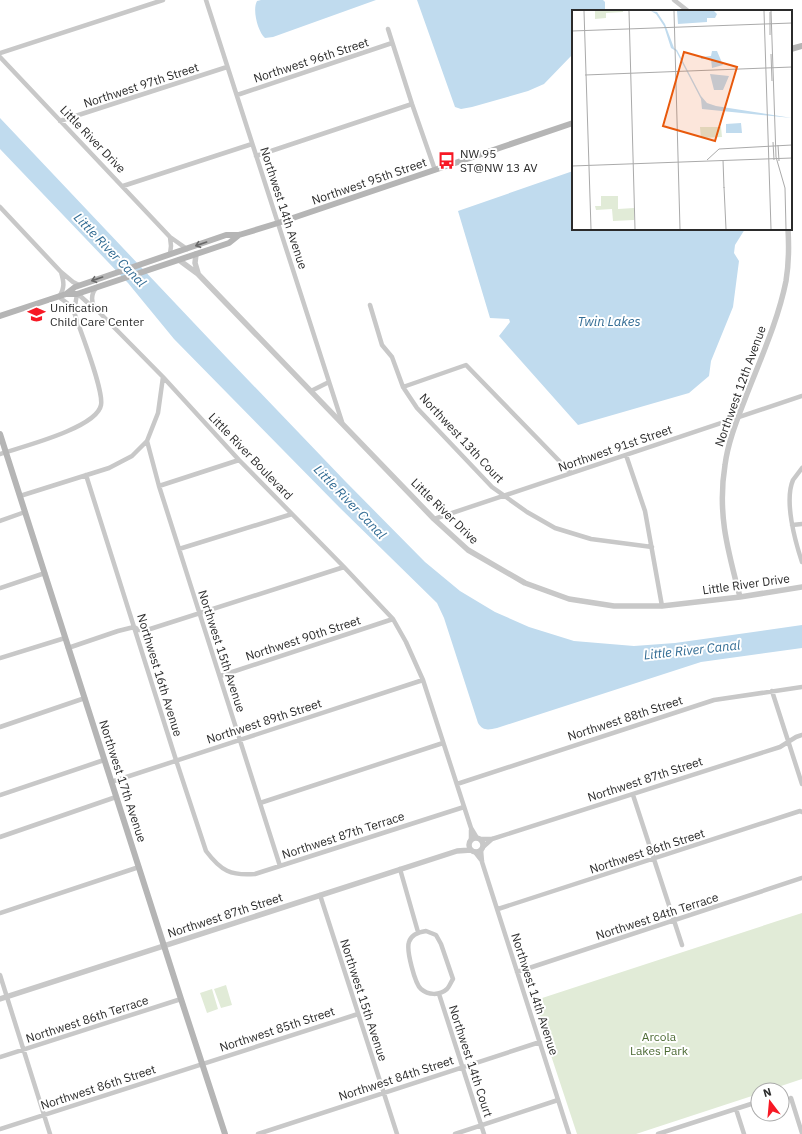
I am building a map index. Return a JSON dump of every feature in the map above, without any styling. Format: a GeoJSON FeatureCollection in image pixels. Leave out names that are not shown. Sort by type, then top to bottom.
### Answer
{"type":"FeatureCollection","features":[{"type":"Feature","properties":{"kind":"main road"},"geometry":{"type":"LineString","coordinates":[[792,49],[802,46]]}},
{"type":"Feature","properties":{"kind":"main road","name":"Northwest 95th Street"},"geometry":{"type":"LineString","coordinates":[[0,316],[59,297],[79,285],[226,235],[239,235],[278,223],[572,123]]}},
{"type":"Feature","properties":{"kind":"main road","name":"Northwest 95th Street"},"geometry":{"type":"LineString","coordinates":[[66,294],[78,294],[229,243],[239,235]]}},
{"type":"Feature","properties":{"kind":"main road","name":"Northwest 17th Avenue"},"geometry":{"type":"LineString","coordinates":[[0,434],[3,453],[20,496],[225,1134]]}},
{"type":"Feature","properties":{"kind":"street"},"geometry":{"type":"LineString","coordinates":[[0,53],[163,0]]}},
{"type":"Feature","properties":{"kind":"street","name":"Northwest 14th Avenue"},"geometry":{"type":"LineString","coordinates":[[206,0],[342,422]]}},
{"type":"Feature","properties":{"kind":"street"},"geometry":{"type":"LineString","coordinates":[[674,0],[687,10]]}},
{"type":"Feature","properties":{"kind":"street"},"geometry":{"type":"LineString","coordinates":[[388,29],[435,170]]}},
{"type":"Feature","properties":{"kind":"street","name":"Northwest 96th Street"},"geometry":{"type":"LineString","coordinates":[[237,95],[392,43]]}},
{"type":"Feature","properties":{"kind":"street","name":"Little River Drive"},"geometry":{"type":"LineString","coordinates":[[0,57],[170,237],[187,249]]}},
{"type":"Feature","properties":{"kind":"street","name":"Northwest 97th Street"},"geometry":{"type":"LineString","coordinates":[[60,121],[228,67]]}},
{"type":"Feature","properties":{"kind":"street"},"geometry":{"type":"LineString","coordinates":[[256,156],[412,104]]}},
{"type":"Feature","properties":{"kind":"street"},"geometry":{"type":"LineString","coordinates":[[123,186],[252,144]]}},
{"type":"Feature","properties":{"kind":"street"},"geometry":{"type":"LineString","coordinates":[[0,207],[61,272],[79,285]]}},
{"type":"Feature","properties":{"kind":"street","name":"Northwest 12th Avenue"},"geometry":{"type":"LineString","coordinates":[[740,597],[724,531],[722,498],[725,465],[738,417],[772,330],[786,280],[789,251],[788,230]]}},
{"type":"Feature","properties":{"kind":"street"},"geometry":{"type":"LineString","coordinates":[[170,237],[170,254]]}},
{"type":"Feature","properties":{"kind":"street"},"geometry":{"type":"LineString","coordinates":[[196,254],[195,263],[198,274]]}},
{"type":"Feature","properties":{"kind":"street","name":"Little River Drive"},"geometry":{"type":"LineString","coordinates":[[179,260],[198,274],[434,519],[468,550],[525,583],[569,599],[614,606],[662,606],[740,597],[802,586]]}},
{"type":"Feature","properties":{"kind":"street"},"geometry":{"type":"LineString","coordinates":[[3,453],[69,431],[85,424],[99,412],[101,405],[100,390],[74,312],[67,303],[59,297],[62,293],[64,285],[61,272]]}},
{"type":"Feature","properties":{"kind":"street"},"geometry":{"type":"LineString","coordinates":[[94,307],[92,299],[96,288]]}},
{"type":"Feature","properties":{"kind":"street"},"geometry":{"type":"LineString","coordinates":[[74,312],[78,294]]}},
{"type":"Feature","properties":{"kind":"street","name":"Little River Boulevard"},"geometry":{"type":"LineString","coordinates":[[78,294],[94,307],[163,377],[239,460],[393,619]]}},
{"type":"Feature","properties":{"kind":"street","name":"Northwest 13th Court"},"geometry":{"type":"LineString","coordinates":[[370,305],[382,345],[392,356],[403,387],[417,408],[492,487],[504,496]]}},
{"type":"Feature","properties":{"kind":"street"},"geometry":{"type":"LineString","coordinates":[[403,387],[466,365],[571,473]]}},
{"type":"Feature","properties":{"kind":"street"},"geometry":{"type":"LineString","coordinates":[[20,496],[109,468],[132,456],[147,441],[158,413],[163,377]]}},
{"type":"Feature","properties":{"kind":"street"},"geometry":{"type":"LineString","coordinates":[[311,391],[328,382]]}},
{"type":"Feature","properties":{"kind":"street","name":"Northwest 91st Street"},"geometry":{"type":"LineString","coordinates":[[434,519],[802,396]]}},
{"type":"Feature","properties":{"kind":"street","name":"Northwest 15th Avenue"},"geometry":{"type":"LineString","coordinates":[[147,441],[159,486],[280,866]]}},
{"type":"Feature","properties":{"kind":"street"},"geometry":{"type":"LineString","coordinates":[[626,455],[645,511],[662,606]]}},
{"type":"Feature","properties":{"kind":"street"},"geometry":{"type":"LineString","coordinates":[[159,486],[239,460]]}},
{"type":"Feature","properties":{"kind":"street"},"geometry":{"type":"LineString","coordinates":[[802,468],[793,481],[790,499],[792,525],[802,562]]}},
{"type":"Feature","properties":{"kind":"street","name":"Northwest 16th Avenue"},"geometry":{"type":"LineString","coordinates":[[86,475],[206,851],[215,863],[228,872]]}},
{"type":"Feature","properties":{"kind":"street"},"geometry":{"type":"LineString","coordinates":[[504,496],[527,512],[555,528],[591,539],[652,547]]}},
{"type":"Feature","properties":{"kind":"street"},"geometry":{"type":"LineString","coordinates":[[0,520],[25,512]]}},
{"type":"Feature","properties":{"kind":"street"},"geometry":{"type":"LineString","coordinates":[[179,549],[292,514]]}},
{"type":"Feature","properties":{"kind":"street"},"geometry":{"type":"LineString","coordinates":[[792,525],[802,524]]}},
{"type":"Feature","properties":{"kind":"street"},"geometry":{"type":"LineString","coordinates":[[68,648],[118,631],[134,628],[139,630],[147,630],[344,567]]}},
{"type":"Feature","properties":{"kind":"street"},"geometry":{"type":"LineString","coordinates":[[0,588],[44,573]]}},
{"type":"Feature","properties":{"kind":"street"},"geometry":{"type":"LineString","coordinates":[[393,619],[406,642],[423,680],[471,828],[482,843],[482,848],[473,851],[469,846],[471,828]]}},
{"type":"Feature","properties":{"kind":"street","name":"Northwest 90th Street"},"geometry":{"type":"LineString","coordinates":[[220,676],[393,619]]}},
{"type":"Feature","properties":{"kind":"street"},"geometry":{"type":"LineString","coordinates":[[0,658],[65,638]]}},
{"type":"Feature","properties":{"kind":"street","name":"Northwest 89th Street"},"geometry":{"type":"LineString","coordinates":[[111,782],[423,680]]}},
{"type":"Feature","properties":{"kind":"street","name":"Northwest 88th Street"},"geometry":{"type":"LineString","coordinates":[[457,784],[714,700],[802,686]]}},
{"type":"Feature","properties":{"kind":"street"},"geometry":{"type":"LineString","coordinates":[[772,691],[802,784]]}},
{"type":"Feature","properties":{"kind":"street"},"geometry":{"type":"LineString","coordinates":[[0,727],[85,698]]}},
{"type":"Feature","properties":{"kind":"street","name":"Northwest 87th Street"},"geometry":{"type":"LineString","coordinates":[[479,839],[492,839],[633,795],[780,747],[802,735]]}},
{"type":"Feature","properties":{"kind":"street"},"geometry":{"type":"LineString","coordinates":[[260,803],[443,743]]}},
{"type":"Feature","properties":{"kind":"street"},"geometry":{"type":"LineString","coordinates":[[0,795],[104,760]]}},
{"type":"Feature","properties":{"kind":"street"},"geometry":{"type":"LineString","coordinates":[[633,795],[682,945]]}},
{"type":"Feature","properties":{"kind":"street"},"geometry":{"type":"LineString","coordinates":[[0,837],[116,797]]}},
{"type":"Feature","properties":{"kind":"street","name":"Northwest 87th Terrace"},"geometry":{"type":"LineString","coordinates":[[228,872],[242,875],[256,874],[464,806]]}},
{"type":"Feature","properties":{"kind":"street","name":"Northwest 86th Street"},"geometry":{"type":"LineString","coordinates":[[498,909],[654,860],[800,811],[802,812]]}},
{"type":"Feature","properties":{"kind":"street"},"geometry":{"type":"LineString","coordinates":[[470,841],[479,839]]}},
{"type":"Feature","properties":{"kind":"street","name":"Northwest 87th Street"},"geometry":{"type":"LineString","coordinates":[[482,848],[492,839]]}},
{"type":"Feature","properties":{"kind":"street","name":"Northwest 87th Street"},"geometry":{"type":"LineString","coordinates":[[457,851],[470,841]]}},
{"type":"Feature","properties":{"kind":"street","name":"Northwest 14th Avenue"},"geometry":{"type":"LineString","coordinates":[[482,848],[482,861],[569,1134]]}},
{"type":"Feature","properties":{"kind":"street","name":"Northwest 87th Street"},"geometry":{"type":"LineString","coordinates":[[0,999],[457,851],[473,851]]}},
{"type":"Feature","properties":{"kind":"street","name":"Northwest 14th Avenue"},"geometry":{"type":"LineString","coordinates":[[473,851],[482,861]]}},
{"type":"Feature","properties":{"kind":"street"},"geometry":{"type":"LineString","coordinates":[[0,913],[139,867]]}},
{"type":"Feature","properties":{"kind":"street"},"geometry":{"type":"LineString","coordinates":[[400,869],[418,932]]}},
{"type":"Feature","properties":{"kind":"street","name":"Northwest 84th Terrace"},"geometry":{"type":"LineString","coordinates":[[517,972],[802,878]]}},
{"type":"Feature","properties":{"kind":"street","name":"Northwest 15th Avenue"},"geometry":{"type":"LineString","coordinates":[[320,895],[397,1134]]}},
{"type":"Feature","properties":{"kind":"street","name":"Northwest 14th Court"},"geometry":{"type":"LineString","coordinates":[[426,931],[436,935],[441,944],[453,979],[448,989],[439,994],[429,994],[420,988],[412,968],[407,949],[409,940],[418,932],[426,931]]}},
{"type":"Feature","properties":{"kind":"street"},"geometry":{"type":"LineString","coordinates":[[0,975],[50,1134]]}},
{"type":"Feature","properties":{"kind":"street","name":"Northwest 14th Court"},"geometry":{"type":"LineString","coordinates":[[439,994],[484,1134]]}},
{"type":"Feature","properties":{"kind":"street","name":"Northwest 86th Terrace"},"geometry":{"type":"LineString","coordinates":[[0,1057],[181,999]]}},
{"type":"Feature","properties":{"kind":"street","name":"Northwest 85th Street"},"geometry":{"type":"LineString","coordinates":[[202,1064],[358,1014]]}},
{"type":"Feature","properties":{"kind":"street","name":"Northwest 84th Street"},"geometry":{"type":"LineString","coordinates":[[258,1134],[540,1042]]}},
{"type":"Feature","properties":{"kind":"street","name":"Northwest 86th Street"},"geometry":{"type":"LineString","coordinates":[[0,1129],[202,1064]]}},
{"type":"Feature","properties":{"kind":"street"},"geometry":{"type":"LineString","coordinates":[[791,1098],[802,1133]]}},
{"type":"Feature","properties":{"kind":"street"},"geometry":{"type":"LineString","coordinates":[[455,1134],[558,1100]]}},
{"type":"Feature","properties":{"kind":"street"},"geometry":{"type":"LineString","coordinates":[[658,1134],[750,1104]]}},
{"type":"Feature","properties":{"kind":"street"},"geometry":{"type":"LineString","coordinates":[[736,1109],[744,1134]]}},
{"type":"Feature","properties":{"kind":"green space","name":"Arcola Lakes Park"},"geometry":{"type":"Polygon","coordinates":[[[802,913],[802,1079],[790,1083],[750,1082],[750,1097],[636,1134],[577,1134],[533,1001],[802,913]]]}},
{"type":"Feature","properties":{"kind":"green space"},"geometry":{"type":"Polygon","coordinates":[[[226,985],[232,1005],[221,1008],[214,989],[226,985]]]}},
{"type":"Feature","properties":{"kind":"green space"},"geometry":{"type":"Polygon","coordinates":[[[212,989],[218,1009],[207,1013],[200,993],[212,989]]]}},
{"type":"Feature","properties":{"kind":"water"},"geometry":{"type":"Polygon","coordinates":[[[376,0],[273,37],[265,38],[260,31],[255,15],[257,1],[376,0]]]}},
{"type":"Feature","properties":{"kind":"water"},"geometry":{"type":"Polygon","coordinates":[[[417,0],[603,0],[605,2],[605,10],[572,10],[572,55],[544,84],[528,91],[472,107],[461,109],[455,107],[417,0]]]}},
{"type":"Feature","properties":{"kind":"water","name":"Little River Canal"},"geometry":{"type":"Polygon","coordinates":[[[0,118],[345,481],[425,562],[460,591],[495,612],[529,627],[574,641],[634,646],[675,643],[802,625],[802,648],[701,662],[497,728],[484,729],[478,723],[444,618],[437,603],[339,507],[174,339],[128,283],[0,149],[0,118]]]}},
{"type":"Feature","properties":{"kind":"water","name":"Twin Lakes"},"geometry":{"type":"Polygon","coordinates":[[[572,171],[572,230],[744,230],[735,245],[734,253],[739,261],[733,307],[711,361],[709,376],[689,393],[578,425],[499,336],[510,322],[509,319],[490,318],[458,211],[572,171]]]}},
{"type":"Feature","properties":{"kind":"place","name":"NW 95 ST@NW 13 AV"},"geometry":{"type":"Point","coordinates":[447,160]}},
{"type":"Feature","properties":{"kind":"place","name":"Unification Child Care Center"},"geometry":{"type":"Point","coordinates":[37,314]}}]}
